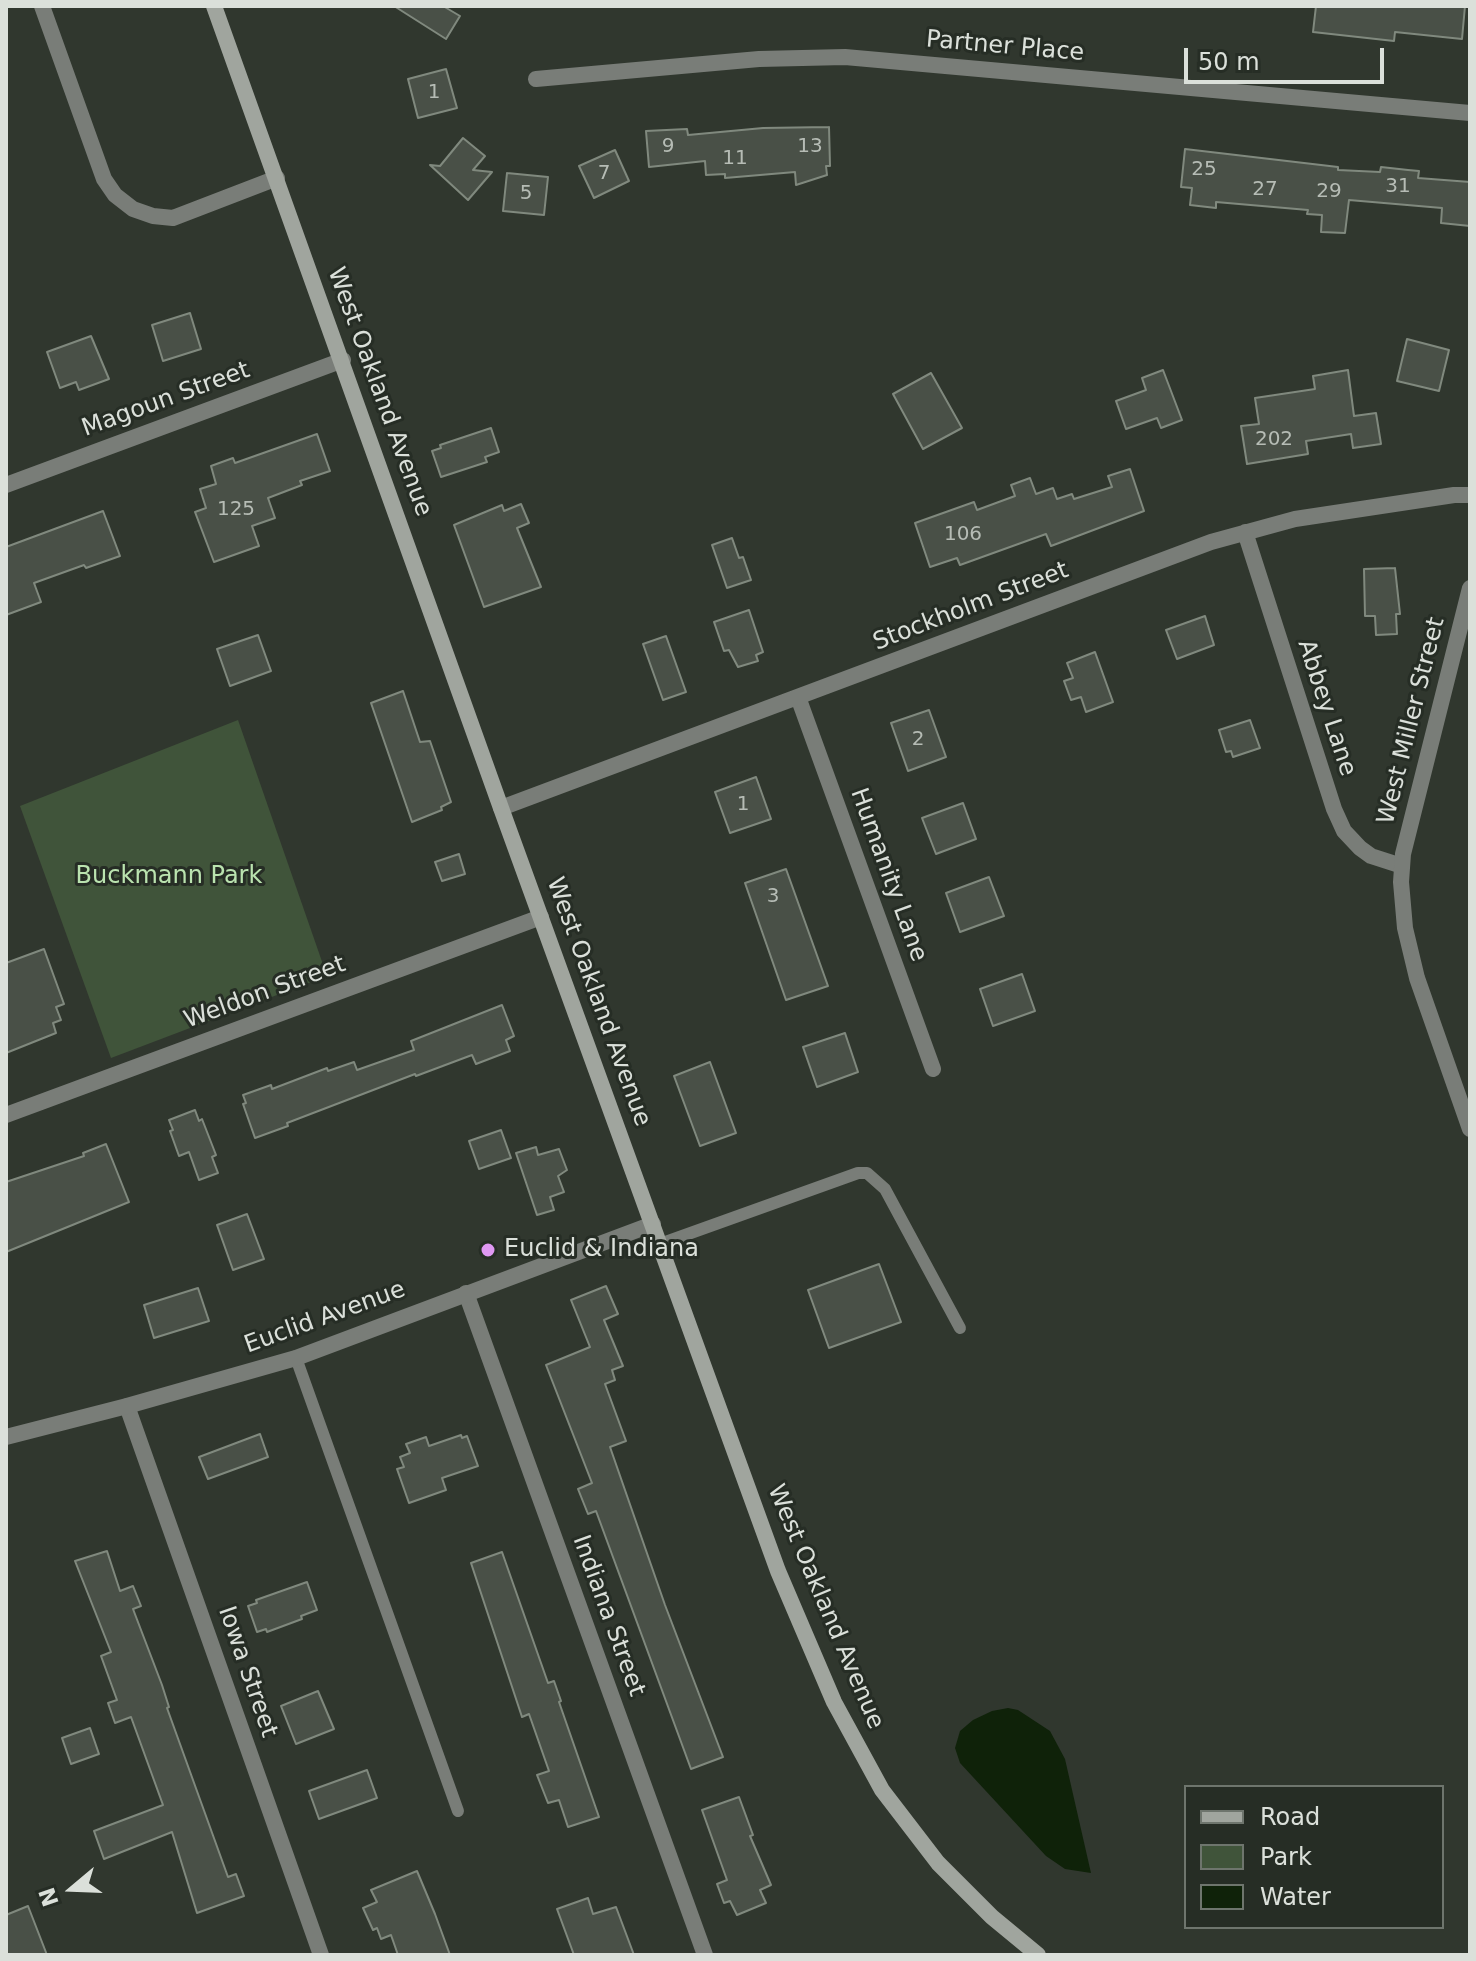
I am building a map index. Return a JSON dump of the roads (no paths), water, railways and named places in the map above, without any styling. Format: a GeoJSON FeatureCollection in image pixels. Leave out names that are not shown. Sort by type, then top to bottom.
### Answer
{"type":"FeatureCollection","features":[{"type":"Feature","properties":{"kind":"main road","name":"West Oakland Avenue"},"geometry":{"type":"LineString","coordinates":[[214,6],[778,1571],[834,1702],[882,1790],[938,1863],[992,1917],[1038,1955]]}},
{"type":"Feature","properties":{"kind":"street"},"geometry":{"type":"LineString","coordinates":[[42,6],[104,179],[115,195],[133,209],[153,216],[173,218],[277,178]]}},
{"type":"Feature","properties":{"kind":"street","name":"Partner Place"},"geometry":{"type":"LineString","coordinates":[[536,79],[759,59],[845,57],[1470,113]]}},
{"type":"Feature","properties":{"kind":"street","name":"Magoun Street"},"geometry":{"type":"LineString","coordinates":[[6,485],[343,360]]}},
{"type":"Feature","properties":{"kind":"street","name":"Stockholm Street"},"geometry":{"type":"LineString","coordinates":[[501,808],[1211,542],[1295,519],[1470,495]]}},
{"type":"Feature","properties":{"kind":"street","name":"Abbey Lane"},"geometry":{"type":"LineString","coordinates":[[1245,532],[1262,591],[1344,831],[1371,856],[1402,866]]}},
{"type":"Feature","properties":{"kind":"street","name":"West Miller Street"},"geometry":{"type":"LineString","coordinates":[[1470,588],[1403,854],[1401,904],[1417,978],[1470,1129]]}},
{"type":"Feature","properties":{"kind":"street","name":"Humanity Lane"},"geometry":{"type":"LineString","coordinates":[[798,697],[933,1069]]}},
{"type":"Feature","properties":{"kind":"street","name":"Weldon Street"},"geometry":{"type":"LineString","coordinates":[[6,1115],[541,917]]}},
{"type":"Feature","properties":{"kind":"street","name":"Euclid Avenue"},"geometry":{"type":"LineString","coordinates":[[6,1437],[296,1358],[653,1224]]}},
{"type":"Feature","properties":{"kind":"street","name":"Indiana Street"},"geometry":{"type":"LineString","coordinates":[[466,1293],[705,1955]]}},
{"type":"Feature","properties":{"kind":"street","name":"Iowa Street"},"geometry":{"type":"LineString","coordinates":[[127,1406],[321,1955]]}},
{"type":"Feature","properties":{"kind":"lane"},"geometry":{"type":"LineString","coordinates":[[660,1244],[858,1173],[867,1173],[885,1189],[960,1328]]}},
{"type":"Feature","properties":{"kind":"lane"},"geometry":{"type":"LineString","coordinates":[[296,1358],[458,1811]]}},
{"type":"Feature","properties":{"kind":"water"},"geometry":{"type":"Polygon","coordinates":[[[1008,1708],[1018,1710],[1050,1731],[1065,1759],[1091,1873],[1065,1869],[1046,1856],[960,1763],[955,1748],[960,1731],[973,1720],[1008,1708]]]}},
{"type":"Feature","properties":{"kind":"place","name":"Euclid & Indiana"},"geometry":{"type":"Point","coordinates":[488,1250]}},
{"type":"Feature","properties":{"kind":"park label","name":"Buckmann Park"},"geometry":{"type":"Point","coordinates":[169,877]}}]}
